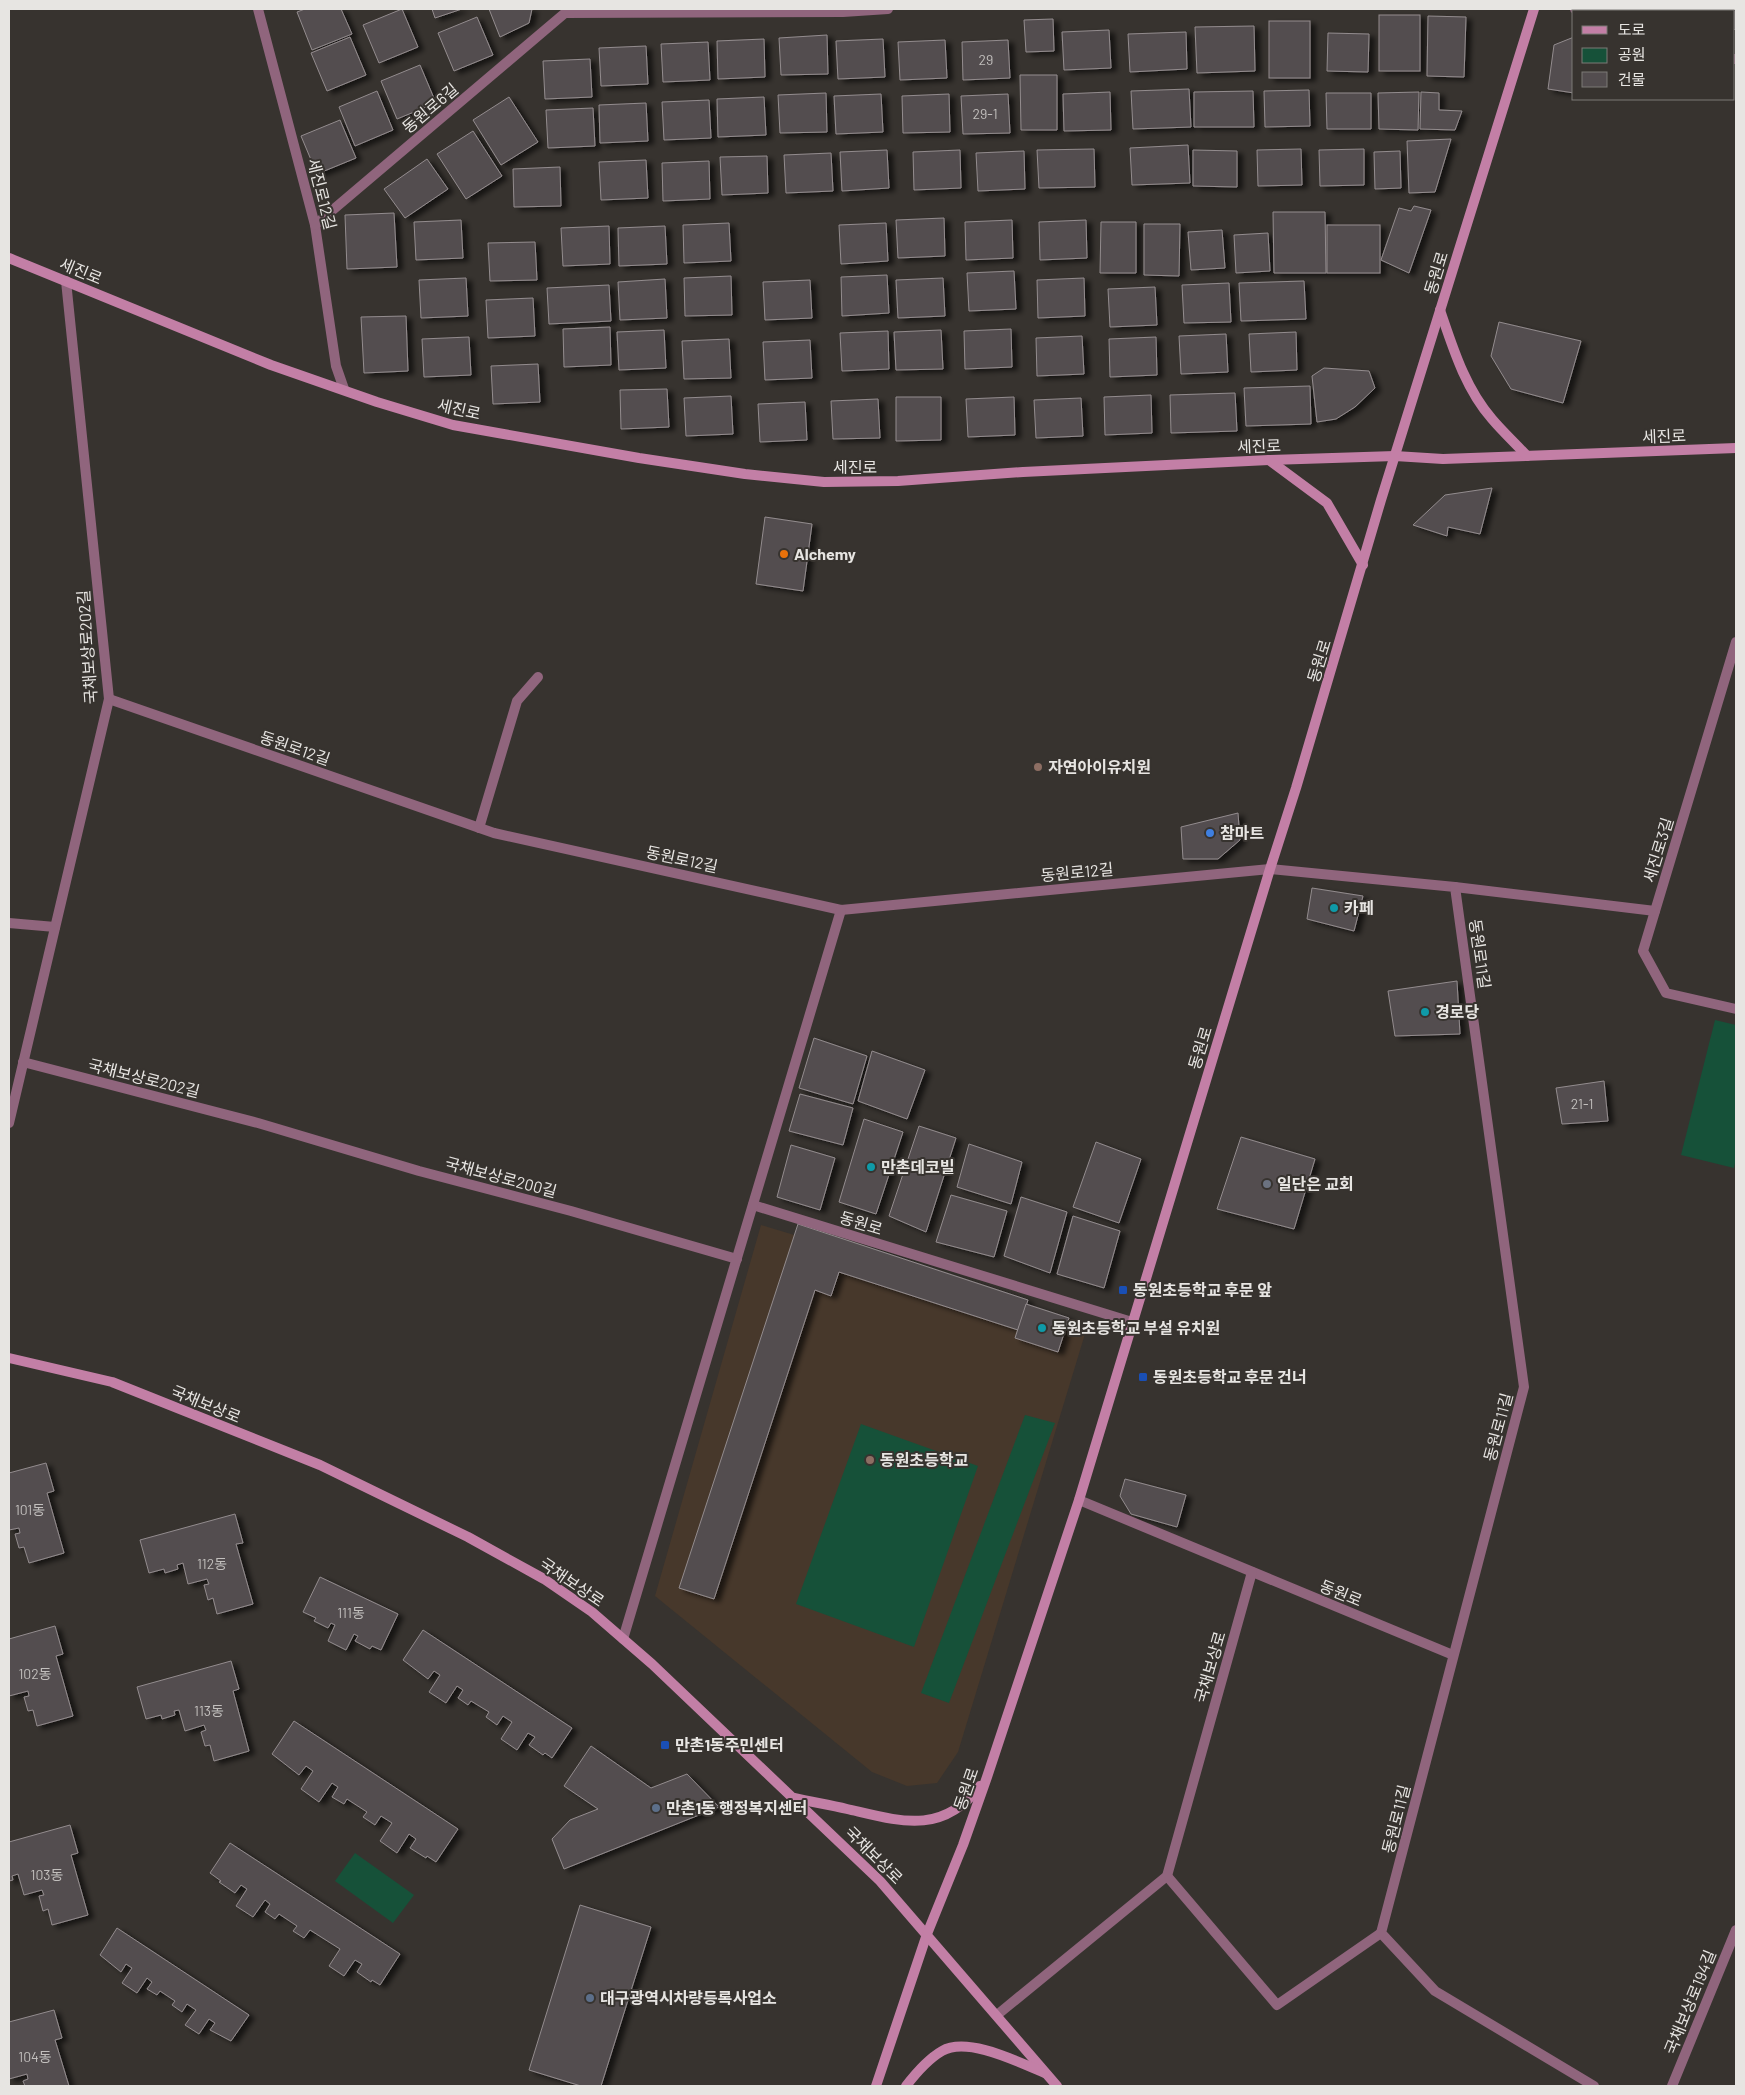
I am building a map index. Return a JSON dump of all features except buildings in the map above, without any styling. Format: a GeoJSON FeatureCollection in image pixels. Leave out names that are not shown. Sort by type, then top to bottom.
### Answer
{"type":"FeatureCollection","features":[{"type":"Feature","properties":{"kind":"main road","name":"동원로"},"geometry":{"type":"LineString","coordinates":[[876,2086],[927,1934],[963,1845],[987,1777],[1079,1500],[1364,565],[1395,456],[1534,9]]}},
{"type":"Feature","properties":{"kind":"main road","name":"세진로"},"geometry":{"type":"LineString","coordinates":[[9,258],[271,366],[344,389],[377,402],[453,425],[710,469],[824,482],[898,481],[1023,472],[1269,460],[1395,456],[1443,459],[1736,448]]}},
{"type":"Feature","properties":{"kind":"main road"},"geometry":{"type":"LineString","coordinates":[[1440,310],[1457,361],[1476,395],[1491,419],[1527,456]]}},
{"type":"Feature","properties":{"kind":"main road"},"geometry":{"type":"LineString","coordinates":[[1269,460],[1327,503],[1364,565]]}},
{"type":"Feature","properties":{"kind":"main road","name":"국채보상로"},"geometry":{"type":"LineString","coordinates":[[9,1358],[112,1382],[320,1465],[468,1536],[544,1580],[592,1612],[880,1881],[1057,2086]]}},
{"type":"Feature","properties":{"kind":"main road"},"geometry":{"type":"LineString","coordinates":[[793,1798],[849,1809],[878,1818],[905,1822],[920,1821],[945,1816],[972,1797],[987,1777]]}},
{"type":"Feature","properties":{"kind":"main road"},"geometry":{"type":"LineString","coordinates":[[906,2086],[917,2072],[943,2050],[962,2047],[981,2048],[1047,2074]]}},
{"type":"Feature","properties":{"kind":"street","name":"세진로12길"},"geometry":{"type":"LineString","coordinates":[[258,9],[315,225],[336,366],[344,389]]}},
{"type":"Feature","properties":{"kind":"street","name":"동원로6길"},"geometry":{"type":"LineString","coordinates":[[315,225],[564,11],[888,9]]}},
{"type":"Feature","properties":{"kind":"street","name":"국채보상로202길"},"geometry":{"type":"LineString","coordinates":[[9,1123],[109,699],[66,281]]}},
{"type":"Feature","properties":{"kind":"street","name":"세진로3길"},"geometry":{"type":"LineString","coordinates":[[1736,642],[1642,951],[1666,993],[1736,1009]]}},
{"type":"Feature","properties":{"kind":"street"},"geometry":{"type":"LineString","coordinates":[[479,828],[517,701],[538,677]]}},
{"type":"Feature","properties":{"kind":"street","name":"동원로12길"},"geometry":{"type":"LineString","coordinates":[[109,699],[479,828],[841,910],[1270,869]]}},
{"type":"Feature","properties":{"kind":"street"},"geometry":{"type":"LineString","coordinates":[[1270,869],[1455,887],[1655,912]]}},
{"type":"Feature","properties":{"kind":"street","name":"동원로11길"},"geometry":{"type":"LineString","coordinates":[[1381,1933],[1524,1387],[1455,887]]}},
{"type":"Feature","properties":{"kind":"street"},"geometry":{"type":"LineString","coordinates":[[623,1639],[841,910]]}},
{"type":"Feature","properties":{"kind":"street"},"geometry":{"type":"LineString","coordinates":[[9,922],[55,928]]}},
{"type":"Feature","properties":{"kind":"street","name":"국채보상로202길"},"geometry":{"type":"LineString","coordinates":[[23,1062],[258,1123]]}},
{"type":"Feature","properties":{"kind":"street","name":"국채보상로200길"},"geometry":{"type":"LineString","coordinates":[[258,1123],[419,1171],[571,1211],[737,1259]]}},
{"type":"Feature","properties":{"kind":"street","name":"동원로"},"geometry":{"type":"LineString","coordinates":[[753,1206],[1132,1322]]}},
{"type":"Feature","properties":{"kind":"street","name":"동원로"},"geometry":{"type":"LineString","coordinates":[[1079,1500],[1453,1655]]}},
{"type":"Feature","properties":{"kind":"street","name":"국채보상로"},"geometry":{"type":"LineString","coordinates":[[1167,1876],[1252,1572]]}},
{"type":"Feature","properties":{"kind":"street"},"geometry":{"type":"LineString","coordinates":[[997,2015],[1167,1876],[1277,2005],[1381,1933],[1435,1991],[1594,2086]]}},
{"type":"Feature","properties":{"kind":"street","name":"국채보상로194길"},"geometry":{"type":"LineString","coordinates":[[1672,2086],[1736,1930]]}},
{"type":"Feature","properties":{"kind":"shaded area","name":"동원초등학교"},"geometry":{"type":"Polygon","coordinates":[[[761,1225],[1088,1324],[958,1752],[937,1783],[907,1786],[872,1772],[655,1596],[761,1225]]]}},
{"type":"Feature","properties":{"kind":"green space"},"geometry":{"type":"Polygon","coordinates":[[[1715,1020],[1736,1025],[1736,1159],[1734,1168],[1681,1155],[1715,1020]]]}},
{"type":"Feature","properties":{"kind":"green space"},"geometry":{"type":"Polygon","coordinates":[[[1025,1415],[1055,1423],[949,1703],[921,1693],[1025,1415]]]}},
{"type":"Feature","properties":{"kind":"green space"},"geometry":{"type":"Polygon","coordinates":[[[861,1424],[978,1466],[914,1647],[796,1604],[861,1424]]]}},
{"type":"Feature","properties":{"kind":"green space"},"geometry":{"type":"Polygon","coordinates":[[[355,1853],[414,1895],[393,1923],[335,1881],[355,1853]]]}},
{"type":"Feature","properties":{"kind":"place","name":"Alchemy"},"geometry":{"type":"Point","coordinates":[784,554]}},
{"type":"Feature","properties":{"kind":"place","name":"자연아이유치원"},"geometry":{"type":"Point","coordinates":[1038,767]}},
{"type":"Feature","properties":{"kind":"place","name":"참마트"},"geometry":{"type":"Point","coordinates":[1210,833]}},
{"type":"Feature","properties":{"kind":"place","name":"카페"},"geometry":{"type":"Point","coordinates":[1334,908]}},
{"type":"Feature","properties":{"kind":"place","name":"경로당"},"geometry":{"type":"Point","coordinates":[1425,1012]}},
{"type":"Feature","properties":{"kind":"place","name":"만촌데코빌"},"geometry":{"type":"Point","coordinates":[871,1167]}},
{"type":"Feature","properties":{"kind":"place","name":"일단은 교회"},"geometry":{"type":"Point","coordinates":[1267,1184]}},
{"type":"Feature","properties":{"kind":"place","name":"동원초등학교 후문 앞"},"geometry":{"type":"Point","coordinates":[1123,1290]}},
{"type":"Feature","properties":{"kind":"place","name":"동원초등학교 부설 유치원"},"geometry":{"type":"Point","coordinates":[1042,1328]}},
{"type":"Feature","properties":{"kind":"place","name":"동원초등학교 후문 건너"},"geometry":{"type":"Point","coordinates":[1143,1377]}},
{"type":"Feature","properties":{"kind":"place","name":"동원초등학교"},"geometry":{"type":"Point","coordinates":[870,1460]}},
{"type":"Feature","properties":{"kind":"place","name":"만촌1동주민센터"},"geometry":{"type":"Point","coordinates":[665,1745]}},
{"type":"Feature","properties":{"kind":"place","name":"만촌1동 행정복지센터"},"geometry":{"type":"Point","coordinates":[656,1808]}},
{"type":"Feature","properties":{"kind":"place","name":"대구광역시차량등록사업소"},"geometry":{"type":"Point","coordinates":[590,1998]}}]}
